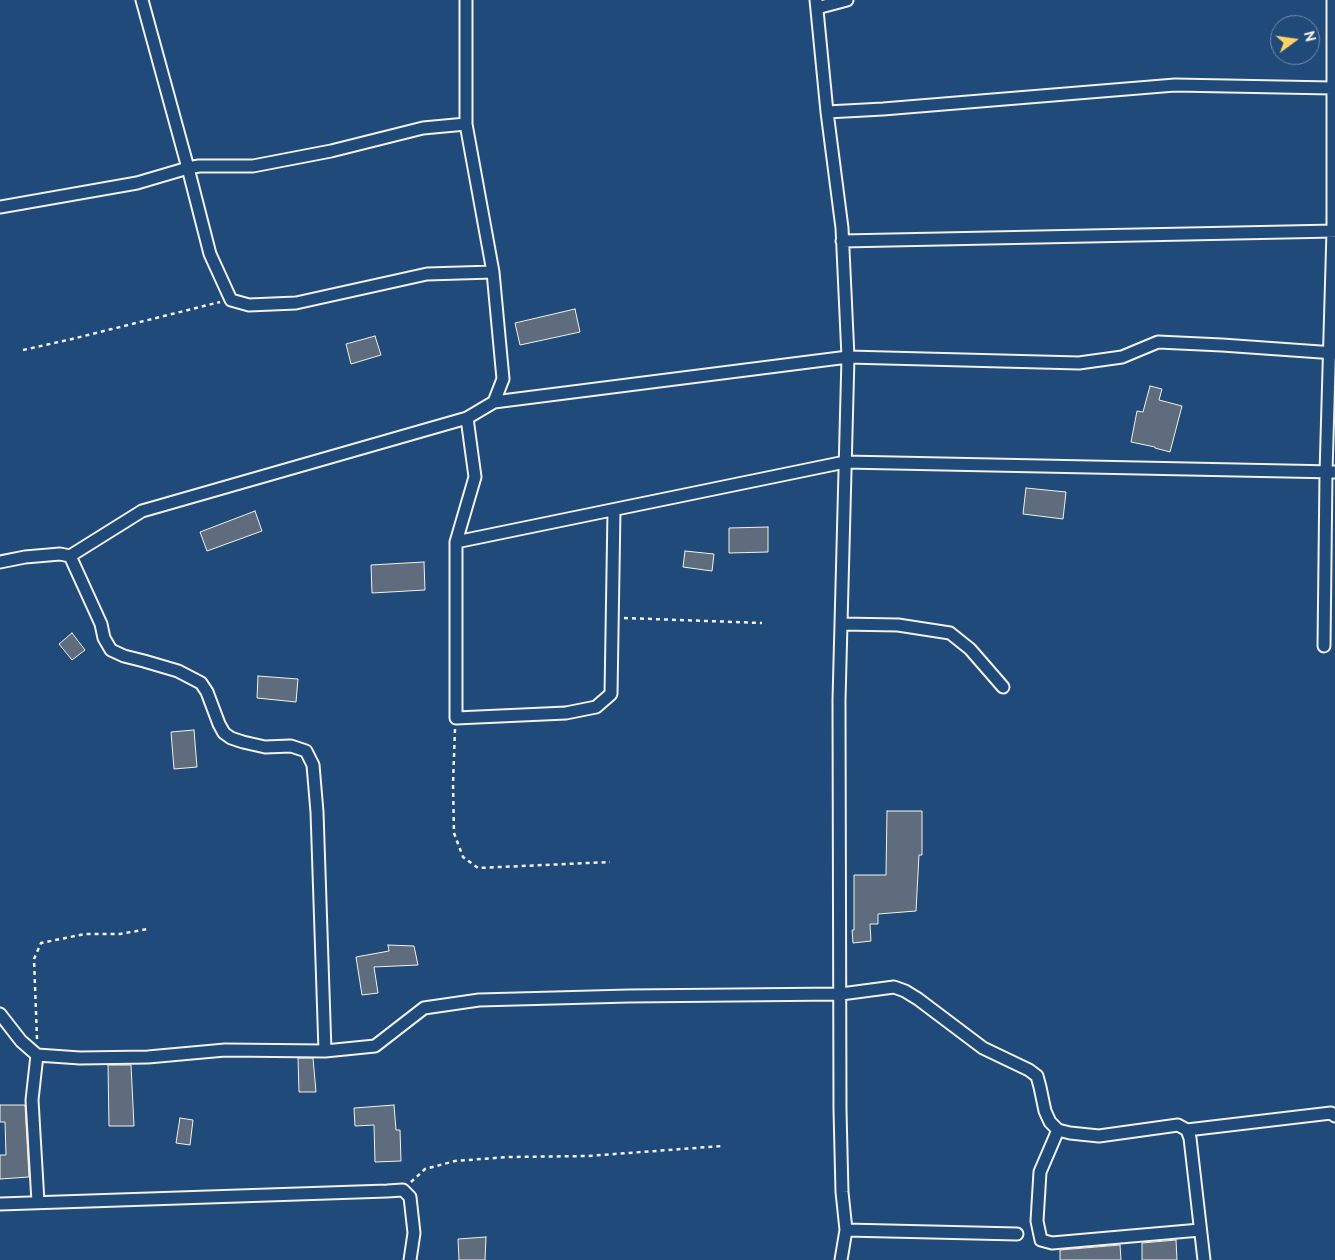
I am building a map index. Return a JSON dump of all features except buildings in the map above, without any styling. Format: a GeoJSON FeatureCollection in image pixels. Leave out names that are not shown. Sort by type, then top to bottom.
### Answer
{"type":"FeatureCollection","features":[{"type":"Feature","properties":{"kind":"street"},"geometry":{"type":"LineString","coordinates":[[142,0],[210,254],[231,300],[249,305],[296,303],[427,274],[494,272]]}},
{"type":"Feature","properties":{"kind":"street"},"geometry":{"type":"LineString","coordinates":[[466,0],[466,124],[494,272],[503,379],[494,402]]}},
{"type":"Feature","properties":{"kind":"street"},"geometry":{"type":"LineString","coordinates":[[841,1260],[846,1230],[842,1192],[840,1110],[839,700],[848,357],[842,228],[827,112],[816,4],[847,0]]}},
{"type":"Feature","properties":{"kind":"street"},"geometry":{"type":"LineString","coordinates":[[1324,646],[1330,472],[1334,230],[1332,0]]}},
{"type":"Feature","properties":{"kind":"street"},"geometry":{"type":"LineString","coordinates":[[827,112],[1175,85],[1332,88]]}},
{"type":"Feature","properties":{"kind":"street"},"geometry":{"type":"LineString","coordinates":[[0,207],[137,183],[199,166],[253,166],[331,151],[423,128],[466,124]]}},
{"type":"Feature","properties":{"kind":"street"},"geometry":{"type":"LineString","coordinates":[[842,241],[1334,230]]}},
{"type":"Feature","properties":{"kind":"street"},"geometry":{"type":"LineString","coordinates":[[0,562],[25,556],[60,554],[70,556],[142,511],[467,418],[494,402],[848,357],[1079,363],[1122,357],[1158,342],[1332,353]]}},
{"type":"Feature","properties":{"kind":"street"},"geometry":{"type":"LineString","coordinates":[[467,418],[475,477],[456,542],[456,718],[566,713],[596,707],[612,694],[614,510]]}},
{"type":"Feature","properties":{"kind":"street"},"geometry":{"type":"LineString","coordinates":[[456,542],[845,462],[1330,472]]}},
{"type":"Feature","properties":{"kind":"street"},"geometry":{"type":"LineString","coordinates":[[70,556],[101,624],[104,638],[111,650],[124,656],[178,671],[201,683],[207,692],[219,724],[224,733],[231,738],[265,747],[291,746],[306,752],[313,765],[317,812],[326,1051]]}},
{"type":"Feature","properties":{"kind":"street"},"geometry":{"type":"LineString","coordinates":[[841,624],[898,625],[950,633],[970,649],[1003,687]]}},
{"type":"Feature","properties":{"kind":"street"},"geometry":{"type":"LineString","coordinates":[[0,1014],[21,1041],[37,1055],[80,1058],[148,1057],[225,1050],[326,1051],[375,1046],[424,1008],[479,1000],[629,996],[841,994],[894,987],[905,991],[983,1048],[1029,1070],[1037,1076],[1045,1111],[1050,1122],[1058,1130],[1099,1136],[1178,1125],[1187,1130],[1330,1114],[1335,1116]]}},
{"type":"Feature","properties":{"kind":"street"},"geometry":{"type":"LineString","coordinates":[[37,1055],[32,1100],[38,1202]]}},
{"type":"Feature","properties":{"kind":"street"},"geometry":{"type":"LineString","coordinates":[[1058,1130],[1040,1172],[1037,1221],[1041,1240],[1052,1244],[1200,1230]]}},
{"type":"Feature","properties":{"kind":"street"},"geometry":{"type":"LineString","coordinates":[[1187,1130],[1190,1138],[1204,1260]]}},
{"type":"Feature","properties":{"kind":"street"},"geometry":{"type":"LineString","coordinates":[[0,1204],[403,1190],[410,1197],[414,1234],[410,1260]]}},
{"type":"Feature","properties":{"kind":"street"},"geometry":{"type":"LineString","coordinates":[[846,1230],[1017,1234]]}},
{"type":"Feature","properties":{"kind":"path"},"geometry":{"type":"LineString","coordinates":[[23,350],[72,340],[231,300]]}},
{"type":"Feature","properties":{"kind":"path"},"geometry":{"type":"LineString","coordinates":[[613,617],[762,623]]}},
{"type":"Feature","properties":{"kind":"path"},"geometry":{"type":"LineString","coordinates":[[456,718],[453,784],[454,833],[463,857],[478,868],[610,862]]}},
{"type":"Feature","properties":{"kind":"path"},"geometry":{"type":"LineString","coordinates":[[37,1055],[34,959],[41,942],[85,934],[120,934],[148,929]]}},
{"type":"Feature","properties":{"kind":"path"},"geometry":{"type":"LineString","coordinates":[[403,1190],[425,1169],[455,1161],[508,1156],[588,1156],[722,1146]]}}]}
